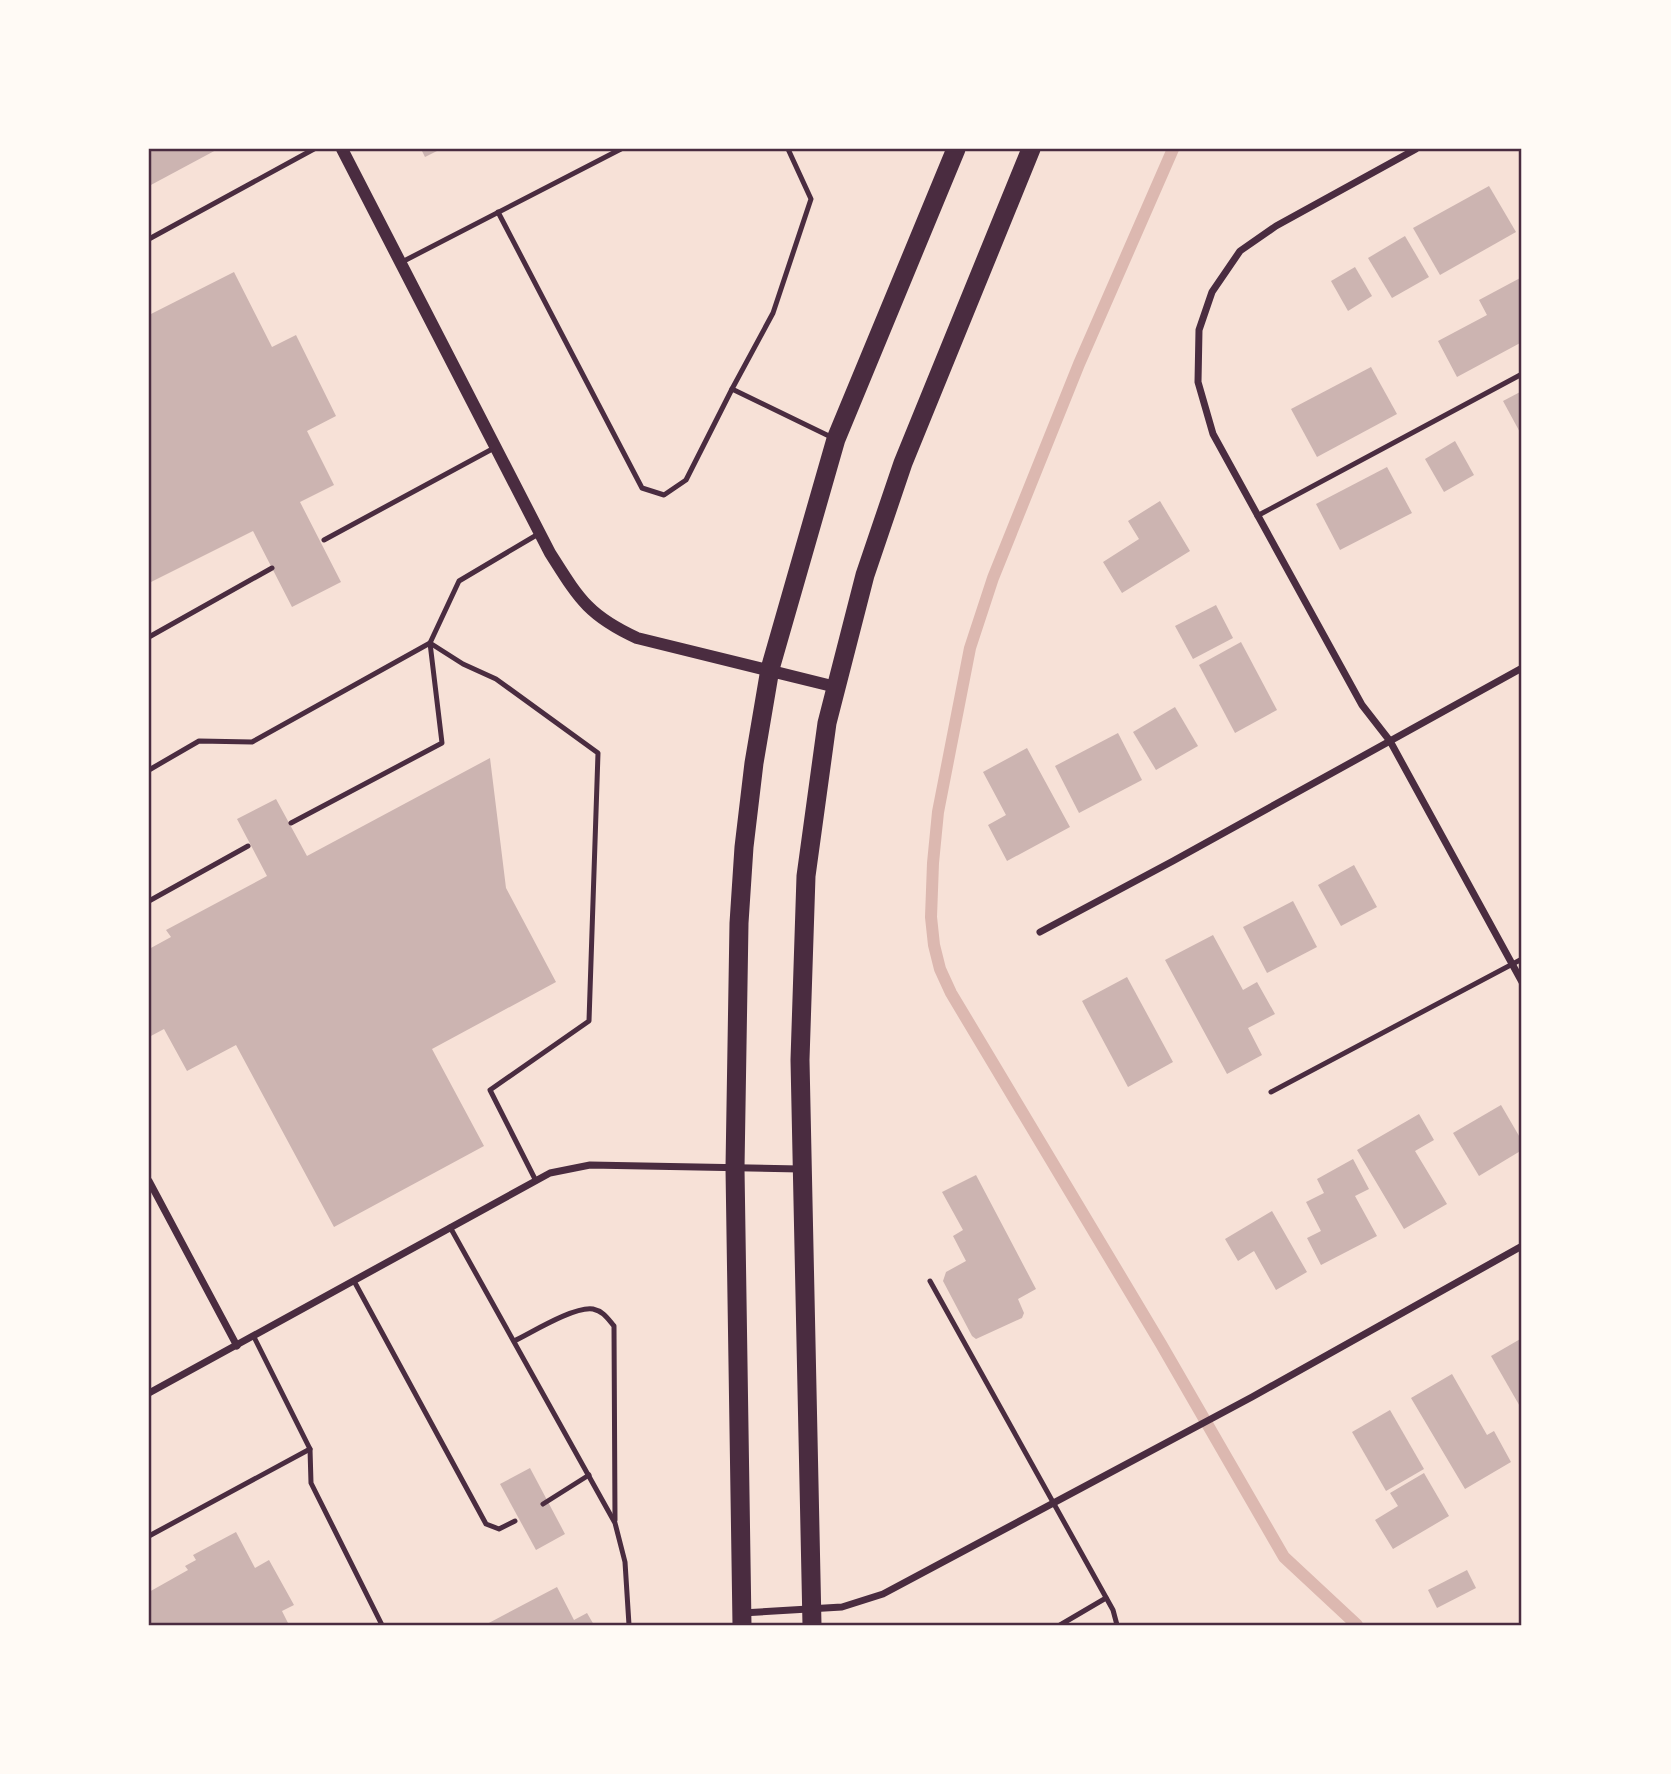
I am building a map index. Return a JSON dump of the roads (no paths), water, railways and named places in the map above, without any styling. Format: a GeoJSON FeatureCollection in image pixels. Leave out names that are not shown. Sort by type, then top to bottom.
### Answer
{"type":"FeatureCollection","features":[{"type":"Feature","properties":{"kind":"highway"},"geometry":{"type":"LineString","coordinates":[[742,1619],[735,1168],[739,923],[744,847],[754,763],[770,669],[836,439],[956,149]]}},
{"type":"Feature","properties":{"kind":"highway"},"geometry":{"type":"LineString","coordinates":[[812,1617],[800,1060],[806,876],[827,723],[864,575],[903,463],[1031,149]]}},
{"type":"Feature","properties":{"kind":"street"},"geometry":{"type":"LineString","coordinates":[[342,149],[540,533],[586,607],[611,626],[637,638],[836,687]]}},
{"type":"Feature","properties":{"kind":"street"},"geometry":{"type":"LineString","coordinates":[[1416,149],[1276,226],[1240,251],[1212,292],[1199,330],[1199,382],[1213,434],[1257,516],[1362,705],[1390,741],[1522,982]]}},
{"type":"Feature","properties":{"kind":"street"},"geometry":{"type":"LineString","coordinates":[[1040,932],[1173,862],[1522,668]]}},
{"type":"Feature","properties":{"kind":"street"},"geometry":{"type":"LineString","coordinates":[[149,1393],[550,1173],[590,1165],[801,1169]]}},
{"type":"Feature","properties":{"kind":"street"},"geometry":{"type":"LineString","coordinates":[[149,1181],[237,1346]]}},
{"type":"Feature","properties":{"kind":"street"},"geometry":{"type":"LineString","coordinates":[[742,1619],[812,1617],[883,1594],[1252,1397],[1522,1246]]}},
{"type":"Feature","properties":{"kind":"lane"},"geometry":{"type":"LineString","coordinates":[[149,239],[314,149]]}},
{"type":"Feature","properties":{"kind":"lane"},"geometry":{"type":"LineString","coordinates":[[400,263],[621,149]]}},
{"type":"Feature","properties":{"kind":"lane"},"geometry":{"type":"LineString","coordinates":[[498,212],[642,488],[664,495],[685,480],[773,313],[811,199],[788,149]]}},
{"type":"Feature","properties":{"kind":"lane"},"geometry":{"type":"LineString","coordinates":[[1257,516],[1522,374]]}},
{"type":"Feature","properties":{"kind":"lane"},"geometry":{"type":"LineString","coordinates":[[732,389],[836,439]]}},
{"type":"Feature","properties":{"kind":"lane"},"geometry":{"type":"LineString","coordinates":[[324,540],[496,447]]}},
{"type":"Feature","properties":{"kind":"lane"},"geometry":{"type":"LineString","coordinates":[[291,823],[442,743],[430,643],[459,581],[540,533]]}},
{"type":"Feature","properties":{"kind":"lane"},"geometry":{"type":"LineString","coordinates":[[149,638],[272,568]]}},
{"type":"Feature","properties":{"kind":"lane"},"geometry":{"type":"LineString","coordinates":[[149,770],[199,741],[252,742],[430,643]]}},
{"type":"Feature","properties":{"kind":"lane"},"geometry":{"type":"LineString","coordinates":[[430,643],[463,664],[496,679],[598,753],[589,1021],[490,1090],[536,1181]]}},
{"type":"Feature","properties":{"kind":"lane"},"geometry":{"type":"LineString","coordinates":[[149,901],[248,846]]}},
{"type":"Feature","properties":{"kind":"lane"},"geometry":{"type":"LineString","coordinates":[[1271,1092],[1522,959]]}},
{"type":"Feature","properties":{"kind":"lane"},"geometry":{"type":"LineString","coordinates":[[450,1227],[615,1523],[625,1562],[629,1625]]}},
{"type":"Feature","properties":{"kind":"lane"},"geometry":{"type":"LineString","coordinates":[[354,1281],[486,1524],[499,1529],[515,1521]]}},
{"type":"Feature","properties":{"kind":"lane"},"geometry":{"type":"LineString","coordinates":[[930,1281],[1052,1504],[1107,1598],[1116,1625]]}},
{"type":"Feature","properties":{"kind":"lane"},"geometry":{"type":"LineString","coordinates":[[514,1341],[576,1312],[591,1309],[606,1315],[614,1326],[615,1523]]}},
{"type":"Feature","properties":{"kind":"lane"},"geometry":{"type":"LineString","coordinates":[[254,1337],[310,1449],[311,1483],[382,1625]]}},
{"type":"Feature","properties":{"kind":"lane"},"geometry":{"type":"LineString","coordinates":[[149,1536],[310,1449]]}},
{"type":"Feature","properties":{"kind":"lane"},"geometry":{"type":"LineString","coordinates":[[543,1504],[589,1475]]}},
{"type":"Feature","properties":{"kind":"lane"},"geometry":{"type":"LineString","coordinates":[[1060,1625],[1107,1598]]}},
{"type":"Feature","properties":{"kind":"waterway"},"geometry":{"type":"LineString","coordinates":[[1173,149],[1079,364],[993,578],[970,648],[938,812],[931,917],[934,945],[940,969],[951,993],[1161,1344],[1284,1557],[1357,1625]]}}]}
